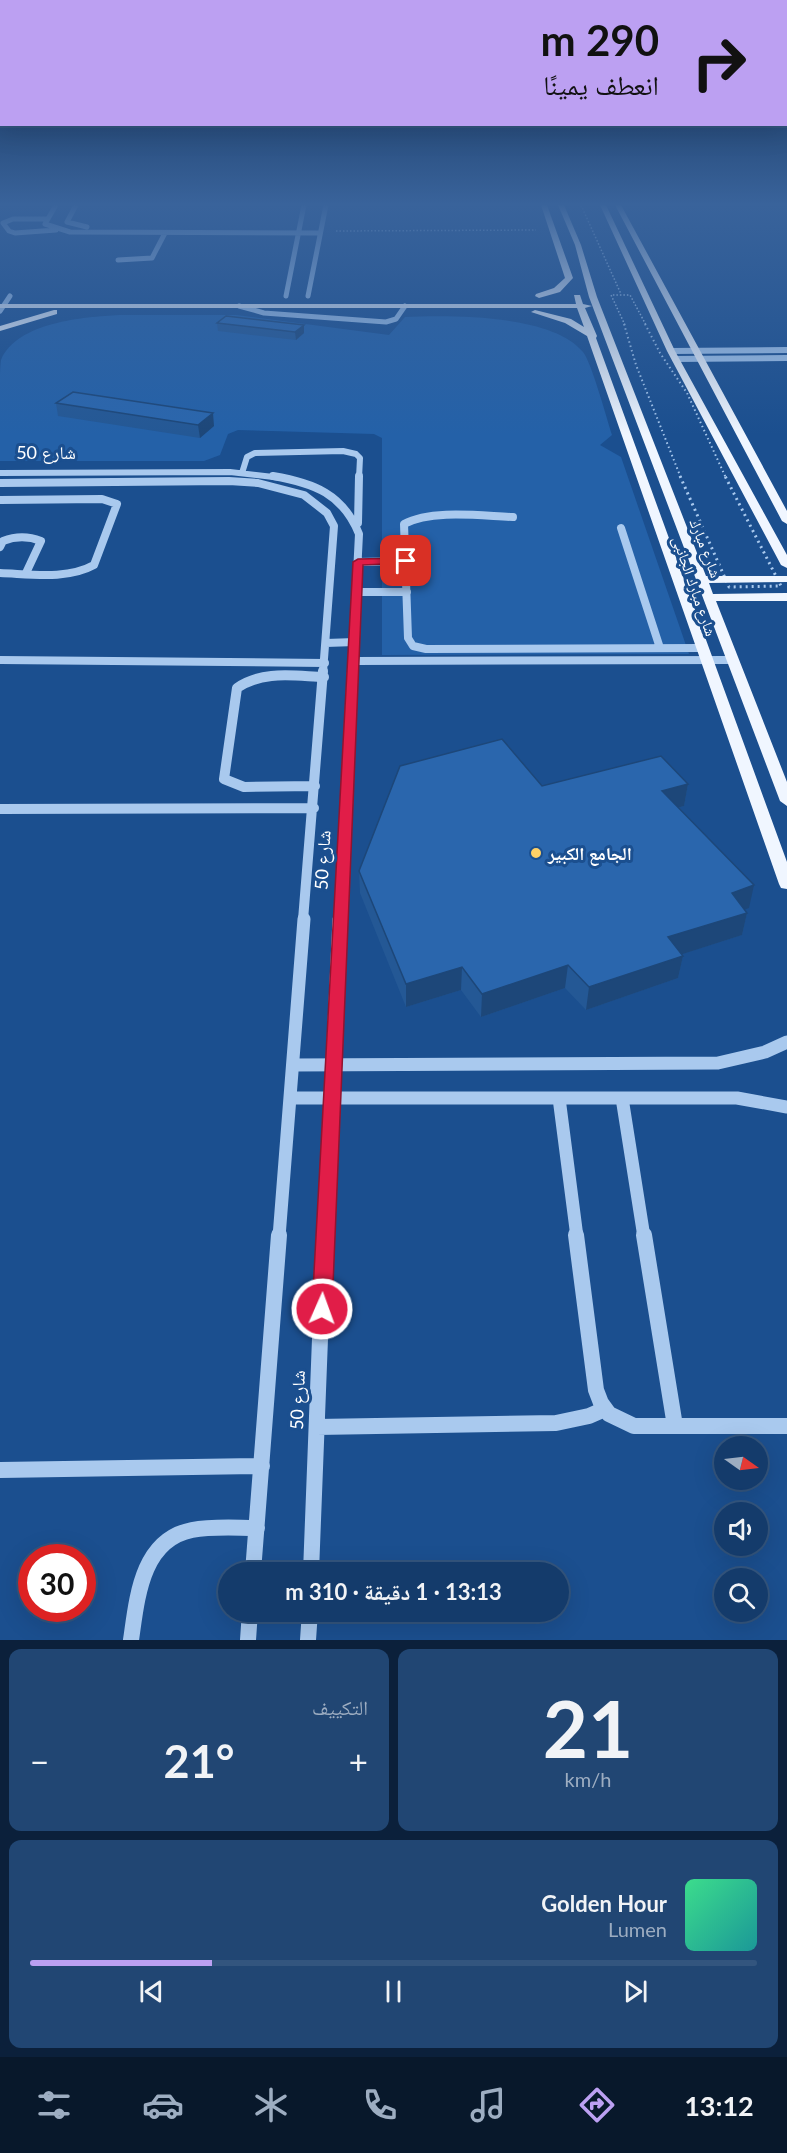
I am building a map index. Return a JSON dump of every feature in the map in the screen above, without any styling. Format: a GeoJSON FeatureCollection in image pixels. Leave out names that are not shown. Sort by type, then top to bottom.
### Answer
{"type":"FeatureCollection","features":[{"type":"Feature","properties":{"kind":"main road"},"geometry":{"type":"LineString","coordinates":[[539,296],[557,290],[565,282]]}},
{"type":"Feature","properties":{"kind":"main road","name":"شارع مبارك"},"geometry":{"type":"LineString","coordinates":[[589,282],[787,801]]}},
{"type":"Feature","properties":{"kind":"main road"},"geometry":{"type":"LineString","coordinates":[[639,282],[673,355],[787,565]]}},
{"type":"Feature","properties":{"kind":"main road"},"geometry":{"type":"LineString","coordinates":[[659,282],[787,521]]}},
{"type":"Feature","properties":{"kind":"main road"},"geometry":{"type":"LineString","coordinates":[[0,296],[22,296]]}},
{"type":"Feature","properties":{"kind":"main road"},"geometry":{"type":"LineString","coordinates":[[274,296],[319,296]]}},
{"type":"Feature","properties":{"kind":"main road"},"geometry":{"type":"LineString","coordinates":[[371,306],[372,296]]}},
{"type":"Feature","properties":{"kind":"main road"},"geometry":{"type":"LineString","coordinates":[[527,296],[579,301]]}},
{"type":"Feature","properties":{"kind":"main road","name":"شارع مبارك الجانبى"},"geometry":{"type":"LineString","coordinates":[[579,301],[703,654],[787,884]]}},
{"type":"Feature","properties":{"kind":"main road"},"geometry":{"type":"LineString","coordinates":[[1,308],[503,306],[595,301]]}},
{"type":"Feature","properties":{"kind":"main road"},"geometry":{"type":"LineString","coordinates":[[0,329],[40,315],[97,306]]}},
{"type":"Feature","properties":{"kind":"main road"},"geometry":{"type":"LineString","coordinates":[[313,317],[314,306]]}},
{"type":"Feature","properties":{"kind":"main road"},"geometry":{"type":"LineString","coordinates":[[503,306],[557,317],[578,326],[593,336]]}},
{"type":"Feature","properties":{"kind":"main road"},"geometry":{"type":"LineString","coordinates":[[630,443],[650,443]]}},
{"type":"Feature","properties":{"kind":"main road"},"geometry":{"type":"LineString","coordinates":[[702,580],[782,579]]}},
{"type":"Feature","properties":{"kind":"main road"},"geometry":{"type":"LineString","coordinates":[[709,598],[787,597]]}},
{"type":"Feature","properties":{"kind":"street"},"geometry":{"type":"LineString","coordinates":[[286,296],[289,282]]}},
{"type":"Feature","properties":{"kind":"street"},"geometry":{"type":"LineString","coordinates":[[308,296],[311,282]]}},
{"type":"Feature","properties":{"kind":"street"},"geometry":{"type":"LineString","coordinates":[[1,308],[10,296]]}},
{"type":"Feature","properties":{"kind":"street"},"geometry":{"type":"LineString","coordinates":[[239,306],[256,312],[386,322],[396,319],[405,306]]}},
{"type":"Feature","properties":{"kind":"street"},"geometry":{"type":"LineString","coordinates":[[673,355],[787,350]]}},
{"type":"Feature","properties":{"kind":"street"},"geometry":{"type":"LineString","coordinates":[[698,354],[787,358]]}},
{"type":"Feature","properties":{"kind":"street"},"geometry":{"type":"LineString","coordinates":[[242,473],[247,457],[255,453],[343,451],[356,454],[360,458],[358,526]]}},
{"type":"Feature","properties":{"kind":"street","name":"شارع 50"},"geometry":{"type":"LineString","coordinates":[[0,473],[192,477],[280,488],[312,501],[327,513],[334,533],[254,1562]]}},
{"type":"Feature","properties":{"kind":"street","name":"شارع 50"},"geometry":{"type":"LineString","coordinates":[[0,483],[192,477],[242,473],[285,478],[319,490],[341,503],[358,526],[355,642],[330,1097],[311,1562]]}},
{"type":"Feature","properties":{"kind":"street"},"geometry":{"type":"LineString","coordinates":[[25,500],[34,483]]}},
{"type":"Feature","properties":{"kind":"street"},"geometry":{"type":"LineString","coordinates":[[0,500],[102,499],[117,504],[94,565],[90,569],[76,573],[0,573]]}},
{"type":"Feature","properties":{"kind":"street"},"geometry":{"type":"LineString","coordinates":[[513,517],[423,517],[411,519],[404,524],[409,642],[419,648],[660,648],[732,660]]}},
{"type":"Feature","properties":{"kind":"street"},"geometry":{"type":"LineString","coordinates":[[621,528],[660,648]]}},
{"type":"Feature","properties":{"kind":"street"},"geometry":{"type":"LineString","coordinates":[[0,547],[3,542],[13,538],[34,538],[42,541],[26,573]]}},
{"type":"Feature","properties":{"kind":"street"},"geometry":{"type":"LineString","coordinates":[[358,562],[406,561]]}},
{"type":"Feature","properties":{"kind":"street"},"geometry":{"type":"LineString","coordinates":[[357,592],[407,592]]}},
{"type":"Feature","properties":{"kind":"street"},"geometry":{"type":"LineString","coordinates":[[326,643],[355,642]]}},
{"type":"Feature","properties":{"kind":"street"},"geometry":{"type":"LineString","coordinates":[[354,661],[703,654]]}},
{"type":"Feature","properties":{"kind":"street"},"geometry":{"type":"LineString","coordinates":[[0,660],[325,663]]}},
{"type":"Feature","properties":{"kind":"street"},"geometry":{"type":"LineString","coordinates":[[315,786],[244,787],[224,778],[237,688],[247,681],[263,677],[324,677]]}},
{"type":"Feature","properties":{"kind":"street"},"geometry":{"type":"LineString","coordinates":[[0,809],[314,808]]}},
{"type":"Feature","properties":{"kind":"street"},"geometry":{"type":"LineString","coordinates":[[294,1065],[718,1063],[765,1052],[787,1042]]}},
{"type":"Feature","properties":{"kind":"street"},"geometry":{"type":"LineString","coordinates":[[291,1098],[736,1098],[787,1107]]}},
{"type":"Feature","properties":{"kind":"street"},"geometry":{"type":"LineString","coordinates":[[559,1098],[596,1390],[605,1409],[623,1423],[634,1426],[787,1426]]}},
{"type":"Feature","properties":{"kind":"street"},"geometry":{"type":"LineString","coordinates":[[622,1098],[675,1426]]}},
{"type":"Feature","properties":{"kind":"street"},"geometry":{"type":"LineString","coordinates":[[317,1427],[556,1423],[590,1416],[605,1409]]}},
{"type":"Feature","properties":{"kind":"street"},"geometry":{"type":"LineString","coordinates":[[0,1470],[262,1466]]}},
{"type":"Feature","properties":{"kind":"street"},"geometry":{"type":"LineString","coordinates":[[131,1640],[142,1574],[159,1549],[172,1537],[188,1530],[257,1528]]}},
{"type":"Feature","properties":{"kind":"street"},"geometry":{"type":"LineString","coordinates":[[248,1640],[249,1622]]}},
{"type":"Feature","properties":{"kind":"street"},"geometry":{"type":"LineString","coordinates":[[308,1640],[309,1622]]}},
{"type":"Feature","properties":{"kind":"path"},"geometry":{"type":"LineString","coordinates":[[615,282],[621,295]]}},
{"type":"Feature","properties":{"kind":"path"},"geometry":{"type":"LineString","coordinates":[[611,295],[621,295],[630,295],[660,353],[687,393],[721,468],[782,579],[781,586],[729,587],[673,459],[611,295]]}},
{"type":"Feature","properties":{"kind":"shaded area"},"geometry":{"type":"Polygon","coordinates":[[[119,315],[236,315],[389,335],[405,317],[473,317],[525,324],[548,330],[568,340],[583,352],[590,367],[612,435],[600,445],[621,457],[689,654],[382,655],[382,438],[374,434],[238,430],[228,434],[220,455],[204,461],[0,461],[0,365],[9,347],[21,337],[53,324],[119,315]]]}},
{"type":"Feature","properties":{"kind":"building"},"geometry":{"type":"Polygon","coordinates":[[[226,316],[304,325],[295,332],[217,323],[226,316]]]}},
{"type":"Feature","properties":{"kind":"building"},"geometry":{"type":"Polygon","coordinates":[[[73,392],[213,413],[198,425],[56,403],[73,392]]]}},
{"type":"Feature","properties":{"kind":"building","name":"الجامع الكبير"},"geometry":{"type":"Polygon","coordinates":[[[502,739],[542,786],[661,756],[688,784],[662,791],[754,885],[732,893],[747,913],[668,937],[683,956],[589,987],[568,965],[482,994],[462,967],[406,984],[359,871],[400,766],[502,739]]]}},
{"type":"Feature","properties":{"kind":"place","name":"الجامع الكبير"},"geometry":{"type":"Point","coordinates":[536,853]}},
{"type":"Feature","properties":{"kind":"route"},"geometry":{"type":"LineString","coordinates":[[322,1309],[330,1097],[358,562],[406,561]]}}]}
